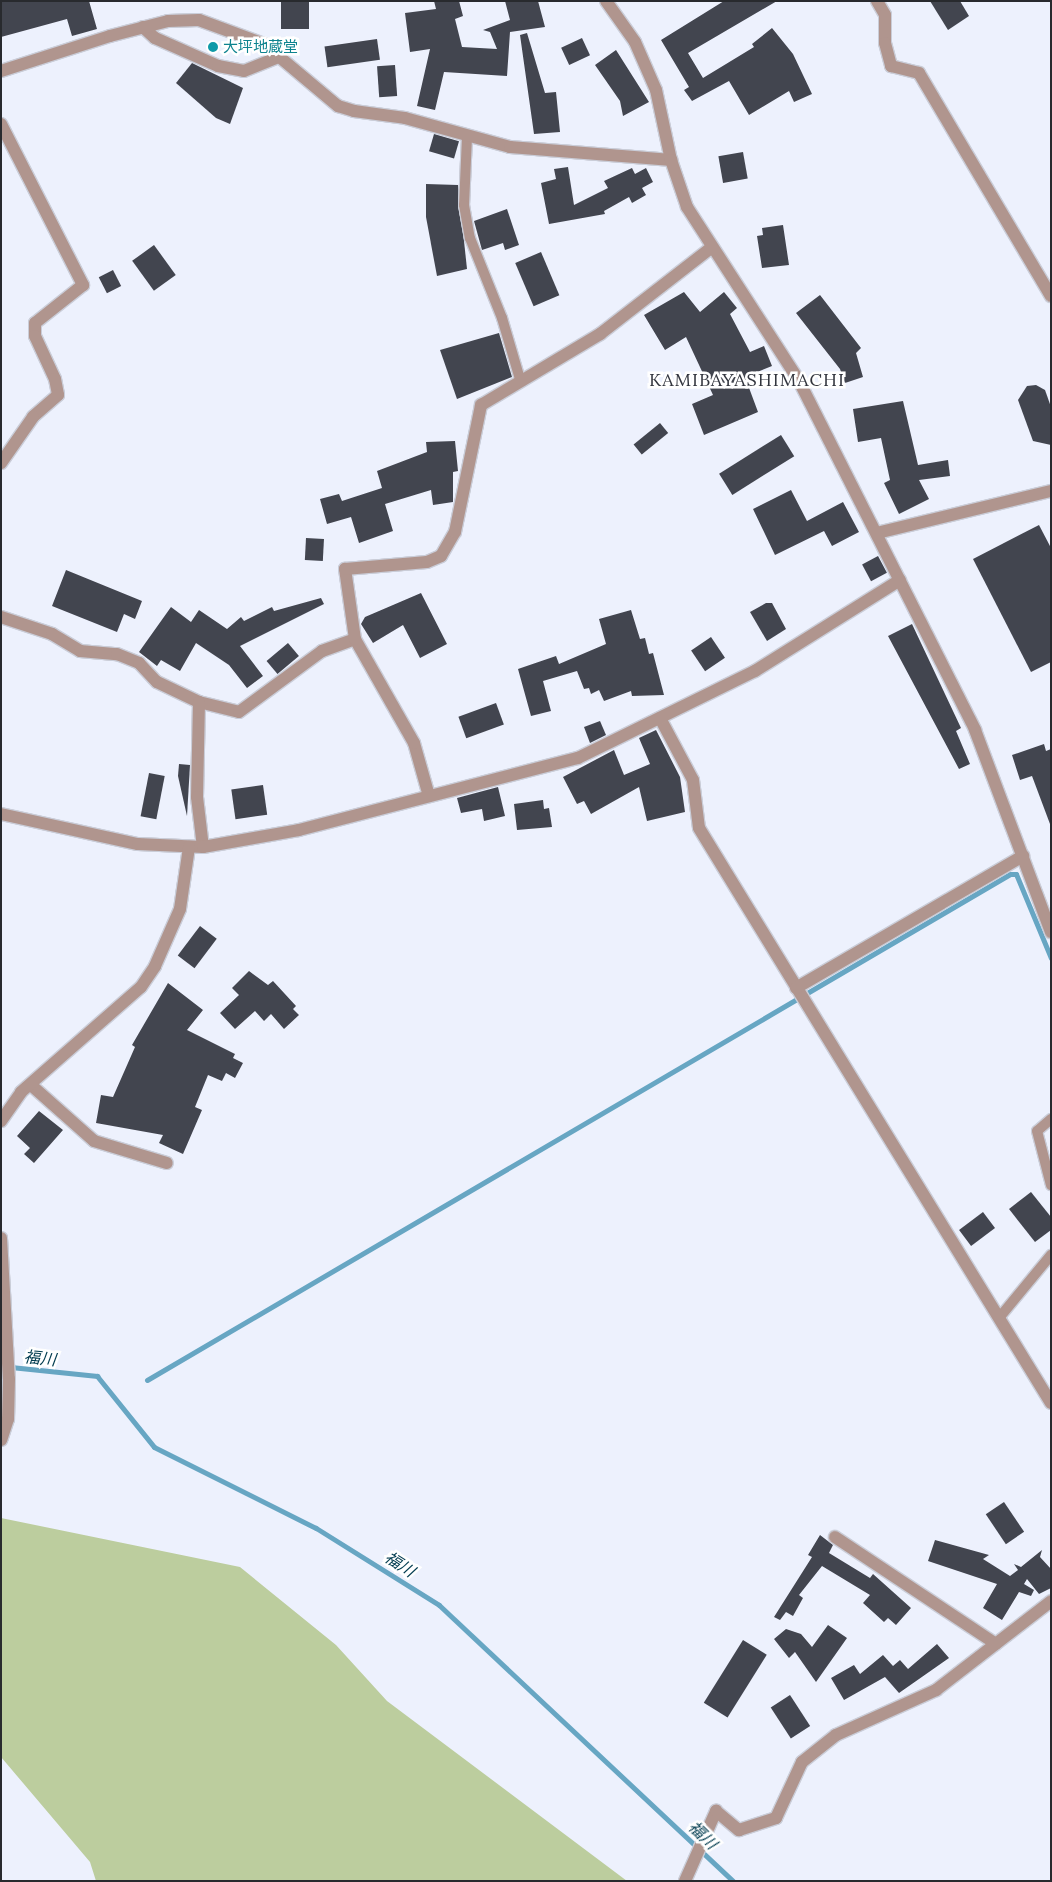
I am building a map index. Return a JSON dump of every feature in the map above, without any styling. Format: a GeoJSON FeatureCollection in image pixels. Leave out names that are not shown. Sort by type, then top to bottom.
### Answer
{"type":"FeatureCollection","features":[{"type":"Feature","properties":{"kind":"street"},"geometry":{"type":"LineString","coordinates":[[606,1],[635,42],[656,90],[671,160],[688,207],[711,248],[798,379],[975,730],[1051,932]]}},
{"type":"Feature","properties":{"kind":"street"},"geometry":{"type":"LineString","coordinates":[[877,1],[885,15],[885,43],[891,66],[919,73],[1051,296]]}},
{"type":"Feature","properties":{"kind":"street"},"geometry":{"type":"LineString","coordinates":[[2,74],[143,27],[200,20],[264,44],[338,106],[405,118],[467,137],[510,147],[671,160]]}},
{"type":"Feature","properties":{"kind":"street"},"geometry":{"type":"LineString","coordinates":[[143,27],[155,38],[218,66],[244,71],[279,57]]}},
{"type":"Feature","properties":{"kind":"street"},"geometry":{"type":"LineString","coordinates":[[1,124],[83,285],[36,323],[36,336],[55,379],[58,396],[33,418],[1,464]]}},
{"type":"Feature","properties":{"kind":"street"},"geometry":{"type":"LineString","coordinates":[[429,796],[414,743],[356,639],[345,569],[378,563],[427,562],[441,556],[455,532],[481,405],[600,334],[711,248]]}},
{"type":"Feature","properties":{"kind":"street"},"geometry":{"type":"LineString","coordinates":[[877,533],[1051,491]]}},
{"type":"Feature","properties":{"kind":"street"},"geometry":{"type":"LineString","coordinates":[[1,814],[138,844],[203,847],[299,830],[578,758],[755,671],[900,580]]}},
{"type":"Feature","properties":{"kind":"street"},"geometry":{"type":"LineString","coordinates":[[1,616],[52,634],[80,651],[117,654],[139,663],[158,682],[199,702],[238,712],[322,651],[356,639]]}},
{"type":"Feature","properties":{"kind":"street"},"geometry":{"type":"LineString","coordinates":[[199,702],[197,798],[203,847]]}},
{"type":"Feature","properties":{"kind":"street"},"geometry":{"type":"LineString","coordinates":[[660,718],[693,780],[699,828],[1051,1403]]}},
{"type":"Feature","properties":{"kind":"street"},"geometry":{"type":"LineString","coordinates":[[1,1121],[31,1085],[121,1007],[155,966],[180,909],[190,847]]}},
{"type":"Feature","properties":{"kind":"street"},"geometry":{"type":"LineString","coordinates":[[796,988],[1022,856]]}},
{"type":"Feature","properties":{"kind":"street"},"geometry":{"type":"LineString","coordinates":[[31,1085],[94,1141],[167,1163]]}},
{"type":"Feature","properties":{"kind":"street"},"geometry":{"type":"LineString","coordinates":[[1,1238],[9,1379],[8,1419],[1,1440]]}},
{"type":"Feature","properties":{"kind":"street"},"geometry":{"type":"LineString","coordinates":[[835,1536],[996,1644]]}},
{"type":"Feature","properties":{"kind":"street"},"geometry":{"type":"LineString","coordinates":[[685,1881],[716,1811],[740,1830],[776,1818],[802,1762],[836,1734],[936,1690],[1051,1602]]}},
{"type":"Feature","properties":{"kind":"lane"},"geometry":{"type":"LineString","coordinates":[[467,137],[464,205],[470,238],[502,318],[520,380]]}},
{"type":"Feature","properties":{"kind":"lane"},"geometry":{"type":"LineString","coordinates":[[1051,1119],[1037,1131],[1051,1185]]}},
{"type":"Feature","properties":{"kind":"lane"},"geometry":{"type":"LineString","coordinates":[[999,1318],[1051,1255]]}},
{"type":"Feature","properties":{"kind":"green space"},"geometry":{"type":"Polygon","coordinates":[[[1,1518],[240,1567],[336,1645],[387,1701],[627,1881],[96,1881],[90,1862],[1,1757],[1,1518]]]}},
{"type":"Feature","properties":{"kind":"building"},"geometry":{"type":"Polygon","coordinates":[[[1,1],[89,1],[97,29],[72,36],[67,19],[1,37],[1,1]]]}},
{"type":"Feature","properties":{"kind":"building"},"geometry":{"type":"Polygon","coordinates":[[[281,1],[309,1],[309,29],[281,29],[281,1]]]}},
{"type":"Feature","properties":{"kind":"building"},"geometry":{"type":"Polygon","coordinates":[[[434,1],[459,1],[463,16],[455,19],[462,47],[497,49],[490,32],[483,30],[510,20],[505,1],[538,1],[545,27],[510,32],[507,76],[444,72],[435,110],[417,106],[430,49],[410,52],[405,13],[436,9],[434,1]]]}},
{"type":"Feature","properties":{"kind":"building"},"geometry":{"type":"Polygon","coordinates":[[[724,1],[777,1],[688,53],[703,78],[754,47],[752,44],[772,28],[793,54],[812,94],[794,102],[789,91],[749,115],[729,81],[692,101],[684,90],[689,87],[661,40],[724,1]]]}},
{"type":"Feature","properties":{"kind":"building"},"geometry":{"type":"Polygon","coordinates":[[[930,1],[960,1],[969,16],[948,30],[930,1]]]}},
{"type":"Feature","properties":{"kind":"building"},"geometry":{"type":"Polygon","coordinates":[[[527,33],[545,93],[556,92],[560,132],[534,134],[520,35],[527,33]]]}},
{"type":"Feature","properties":{"kind":"building"},"geometry":{"type":"Polygon","coordinates":[[[582,38],[590,55],[569,65],[561,48],[582,38]]]}},
{"type":"Feature","properties":{"kind":"building"},"geometry":{"type":"Polygon","coordinates":[[[377,39],[380,60],[327,67],[325,46],[377,39]]]}},
{"type":"Feature","properties":{"kind":"building"},"geometry":{"type":"Polygon","coordinates":[[[616,50],[649,102],[623,116],[620,101],[595,65],[616,50]]]}},
{"type":"Feature","properties":{"kind":"building"},"geometry":{"type":"Polygon","coordinates":[[[192,63],[243,88],[230,124],[216,118],[176,83],[192,63]]]}},
{"type":"Feature","properties":{"kind":"building"},"geometry":{"type":"Polygon","coordinates":[[[395,65],[397,96],[379,97],[377,66],[395,65]]]}},
{"type":"Feature","properties":{"kind":"building"},"geometry":{"type":"Polygon","coordinates":[[[434,134],[459,141],[454,158],[429,151],[434,134]]]}},
{"type":"Feature","properties":{"kind":"building"},"geometry":{"type":"Polygon","coordinates":[[[743,152],[748,179],[723,183],[718,156],[743,152]]]}},
{"type":"Feature","properties":{"kind":"building"},"geometry":{"type":"Polygon","coordinates":[[[568,167],[574,205],[608,188],[604,181],[632,168],[635,174],[646,168],[653,182],[642,188],[646,195],[632,203],[629,197],[604,211],[605,214],[549,224],[541,183],[556,179],[554,169],[568,167]]]}},
{"type":"Feature","properties":{"kind":"building"},"geometry":{"type":"Polygon","coordinates":[[[426,184],[458,185],[467,269],[437,276],[426,217],[426,184]]]}},
{"type":"Feature","properties":{"kind":"building"},"geometry":{"type":"Polygon","coordinates":[[[507,209],[519,245],[505,250],[503,243],[482,250],[474,221],[507,209]]]}},
{"type":"Feature","properties":{"kind":"building"},"geometry":{"type":"Polygon","coordinates":[[[783,225],[789,265],[762,268],[757,236],[763,235],[762,228],[783,225]]]}},
{"type":"Feature","properties":{"kind":"building"},"geometry":{"type":"Polygon","coordinates":[[[154,245],[176,275],[154,291],[132,261],[154,245]]]}},
{"type":"Feature","properties":{"kind":"building"},"geometry":{"type":"Polygon","coordinates":[[[541,252],[559,295],[534,306],[515,263],[541,252]]]}},
{"type":"Feature","properties":{"kind":"building"},"geometry":{"type":"Polygon","coordinates":[[[113,270],[121,286],[107,293],[99,277],[113,270]]]}},
{"type":"Feature","properties":{"kind":"building"},"geometry":{"type":"Polygon","coordinates":[[[684,292],[700,312],[724,292],[737,308],[730,314],[750,352],[764,346],[772,366],[745,377],[758,412],[704,435],[692,404],[713,395],[686,337],[665,350],[644,315],[684,292]]]}},
{"type":"Feature","properties":{"kind":"building"},"geometry":{"type":"Polygon","coordinates":[[[820,295],[861,348],[856,353],[863,377],[845,383],[840,369],[796,313],[820,295]]]}},
{"type":"Feature","properties":{"kind":"building"},"geometry":{"type":"Polygon","coordinates":[[[499,333],[512,377],[457,399],[440,350],[499,333]]]}},
{"type":"Feature","properties":{"kind":"building"},"geometry":{"type":"Polygon","coordinates":[[[1036,385],[1045,390],[1051,407],[1051,445],[1033,441],[1018,400],[1027,386],[1036,385]]]}},
{"type":"Feature","properties":{"kind":"building"},"geometry":{"type":"Polygon","coordinates":[[[903,401],[918,465],[948,460],[950,476],[919,480],[929,499],[899,514],[884,483],[890,480],[881,438],[858,442],[853,409],[903,401]]]}},
{"type":"Feature","properties":{"kind":"building"},"geometry":{"type":"Polygon","coordinates":[[[660,423],[668,433],[642,454],[634,444],[660,423]]]}},
{"type":"Feature","properties":{"kind":"building"},"geometry":{"type":"Polygon","coordinates":[[[781,435],[794,456],[732,495],[719,474],[781,435]]]}},
{"type":"Feature","properties":{"kind":"building"},"geometry":{"type":"Polygon","coordinates":[[[455,441],[458,471],[453,472],[453,502],[433,505],[431,490],[385,504],[393,531],[359,543],[351,517],[327,524],[320,499],[339,494],[342,501],[382,488],[377,471],[427,452],[426,442],[455,441]]]}},
{"type":"Feature","properties":{"kind":"building"},"geometry":{"type":"Polygon","coordinates":[[[791,490],[807,521],[843,502],[859,532],[832,546],[824,531],[775,555],[753,509],[791,490]]]}},
{"type":"Feature","properties":{"kind":"building"},"geometry":{"type":"Polygon","coordinates":[[[1039,525],[1051,548],[1051,662],[1031,672],[973,559],[1039,525]]]}},
{"type":"Feature","properties":{"kind":"building"},"geometry":{"type":"Polygon","coordinates":[[[306,538],[324,539],[323,561],[305,560],[306,538]]]}},
{"type":"Feature","properties":{"kind":"building"},"geometry":{"type":"Polygon","coordinates":[[[878,556],[887,573],[871,581],[862,564],[878,556]]]}},
{"type":"Feature","properties":{"kind":"building"},"geometry":{"type":"Polygon","coordinates":[[[66,570],[142,601],[135,619],[124,614],[117,632],[52,606],[66,570]]]}},
{"type":"Feature","properties":{"kind":"building"},"geometry":{"type":"Polygon","coordinates":[[[421,593],[447,644],[420,658],[403,625],[373,643],[361,624],[365,617],[421,593]]]}},
{"type":"Feature","properties":{"kind":"building"},"geometry":{"type":"Polygon","coordinates":[[[321,598],[324,604],[240,646],[263,676],[247,688],[229,665],[196,643],[180,671],[161,660],[157,666],[139,652],[171,607],[191,622],[199,610],[227,629],[241,617],[244,621],[272,607],[274,611],[321,598]]]}},
{"type":"Feature","properties":{"kind":"building"},"geometry":{"type":"Polygon","coordinates":[[[766,603],[772,603],[786,629],[767,641],[750,612],[766,603]]]}},
{"type":"Feature","properties":{"kind":"building"},"geometry":{"type":"Polygon","coordinates":[[[631,610],[640,639],[645,638],[649,654],[653,653],[664,695],[632,696],[631,691],[604,701],[599,690],[591,694],[589,688],[584,689],[577,671],[543,681],[551,711],[531,716],[518,669],[556,656],[559,664],[606,644],[599,619],[631,610]]]}},
{"type":"Feature","properties":{"kind":"building"},"geometry":{"type":"Polygon","coordinates":[[[912,624],[961,728],[956,731],[970,764],[959,769],[888,636],[912,624]]]}},
{"type":"Feature","properties":{"kind":"building"},"geometry":{"type":"Polygon","coordinates":[[[711,637],[725,658],[705,671],[691,650],[711,637]]]}},
{"type":"Feature","properties":{"kind":"building"},"geometry":{"type":"Polygon","coordinates":[[[288,643],[299,656],[277,674],[267,661],[288,643]]]}},
{"type":"Feature","properties":{"kind":"building"},"geometry":{"type":"Polygon","coordinates":[[[496,703],[504,725],[466,738],[458,717],[496,703]]]}},
{"type":"Feature","properties":{"kind":"building"},"geometry":{"type":"Polygon","coordinates":[[[600,721],[606,735],[590,743],[584,727],[600,721]]]}},
{"type":"Feature","properties":{"kind":"building"},"geometry":{"type":"Polygon","coordinates":[[[656,730],[680,777],[685,812],[647,821],[639,787],[591,814],[584,801],[577,804],[563,777],[614,750],[624,775],[650,764],[639,738],[656,730]]]}},
{"type":"Feature","properties":{"kind":"building"},"geometry":{"type":"Polygon","coordinates":[[[1044,744],[1046,751],[1051,749],[1050,824],[1032,776],[1020,780],[1012,755],[1044,744]]]}},
{"type":"Feature","properties":{"kind":"building"},"geometry":{"type":"Polygon","coordinates":[[[179,764],[190,765],[187,816],[178,776],[179,764]]]}},
{"type":"Feature","properties":{"kind":"building"},"geometry":{"type":"Polygon","coordinates":[[[149,773],[165,776],[156,819],[141,816],[149,773]]]}},
{"type":"Feature","properties":{"kind":"building"},"geometry":{"type":"Polygon","coordinates":[[[263,785],[267,815],[235,819],[231,789],[263,785]]]}},
{"type":"Feature","properties":{"kind":"building"},"geometry":{"type":"Polygon","coordinates":[[[498,787],[505,816],[484,821],[482,809],[461,813],[457,798],[498,787]]]}},
{"type":"Feature","properties":{"kind":"building"},"geometry":{"type":"Polygon","coordinates":[[[543,800],[544,809],[549,808],[552,827],[517,830],[514,804],[543,800]]]}},
{"type":"Feature","properties":{"kind":"building"},"geometry":{"type":"Polygon","coordinates":[[[200,926],[217,939],[195,968],[178,956],[200,926]]]}},
{"type":"Feature","properties":{"kind":"building"},"geometry":{"type":"Polygon","coordinates":[[[249,971],[268,985],[273,981],[296,1006],[293,1009],[299,1015],[284,1029],[271,1014],[264,1021],[255,1011],[235,1029],[220,1013],[239,995],[232,988],[249,971]]]}},
{"type":"Feature","properties":{"kind":"building"},"geometry":{"type":"Polygon","coordinates":[[[168,983],[203,1010],[187,1030],[235,1054],[233,1058],[243,1063],[235,1078],[226,1073],[222,1081],[208,1075],[195,1107],[202,1110],[183,1154],[159,1143],[163,1135],[96,1123],[101,1095],[113,1097],[135,1047],[132,1045],[168,983]]]}},
{"type":"Feature","properties":{"kind":"building"},"geometry":{"type":"Polygon","coordinates":[[[39,1111],[63,1130],[34,1163],[24,1154],[30,1148],[17,1136],[39,1111]]]}},
{"type":"Feature","properties":{"kind":"building"},"geometry":{"type":"Polygon","coordinates":[[[1031,1192],[1051,1217],[1051,1230],[1035,1242],[1009,1209],[1031,1192]]]}},
{"type":"Feature","properties":{"kind":"building"},"geometry":{"type":"Polygon","coordinates":[[[983,1212],[995,1228],[971,1246],[959,1230],[983,1212]]]}},
{"type":"Feature","properties":{"kind":"building"},"geometry":{"type":"Polygon","coordinates":[[[1004,1502],[1024,1532],[1006,1544],[986,1514],[1004,1502]]]}},
{"type":"Feature","properties":{"kind":"building"},"geometry":{"type":"Polygon","coordinates":[[[820,1535],[833,1545],[829,1553],[870,1578],[873,1574],[911,1608],[896,1625],[888,1618],[884,1622],[863,1603],[870,1595],[822,1566],[799,1595],[803,1598],[793,1616],[786,1612],[780,1620],[774,1617],[812,1557],[808,1555],[820,1535]]]}},
{"type":"Feature","properties":{"kind":"building"},"geometry":{"type":"Polygon","coordinates":[[[935,1540],[989,1555],[983,1559],[1010,1576],[1018,1570],[1014,1564],[1021,1567],[1042,1550],[1040,1557],[1051,1569],[1051,1588],[1039,1594],[1027,1579],[1024,1584],[1034,1590],[1031,1596],[1019,1592],[1002,1620],[983,1608],[997,1584],[928,1561],[935,1540]]]}},
{"type":"Feature","properties":{"kind":"building"},"geometry":{"type":"Polygon","coordinates":[[[828,1625],[847,1638],[816,1682],[795,1652],[789,1658],[774,1639],[786,1629],[801,1634],[812,1647],[828,1625]]]}},
{"type":"Feature","properties":{"kind":"building"},"geometry":{"type":"Polygon","coordinates":[[[743,1640],[767,1655],[728,1718],[704,1703],[743,1640]]]}},
{"type":"Feature","properties":{"kind":"building"},"geometry":{"type":"Polygon","coordinates":[[[937,1644],[949,1658],[899,1693],[885,1677],[844,1700],[831,1678],[854,1665],[860,1674],[883,1655],[893,1666],[900,1660],[908,1669],[937,1644]]]}},
{"type":"Feature","properties":{"kind":"building"},"geometry":{"type":"Polygon","coordinates":[[[790,1695],[810,1726],[791,1739],[771,1708],[790,1695]]]}},
{"type":"Feature","properties":{"kind":"waterway"},"geometry":{"type":"LineString","coordinates":[[147,1380],[1010,874],[1016,874],[1051,958]]}},
{"type":"Feature","properties":{"kind":"waterway","name":"福川"},"geometry":{"type":"LineString","coordinates":[[1,1366],[97,1376],[154,1447],[316,1528],[439,1605],[733,1881]]}},
{"type":"Feature","properties":{"kind":"place","name":"大坪地蔵堂"},"geometry":{"type":"Point","coordinates":[213,47]}},
{"type":"Feature","properties":{"kind":"district","name":"KAMIBAYASHIMACHI"},"geometry":{"type":"Point","coordinates":[747,380]}}]}
